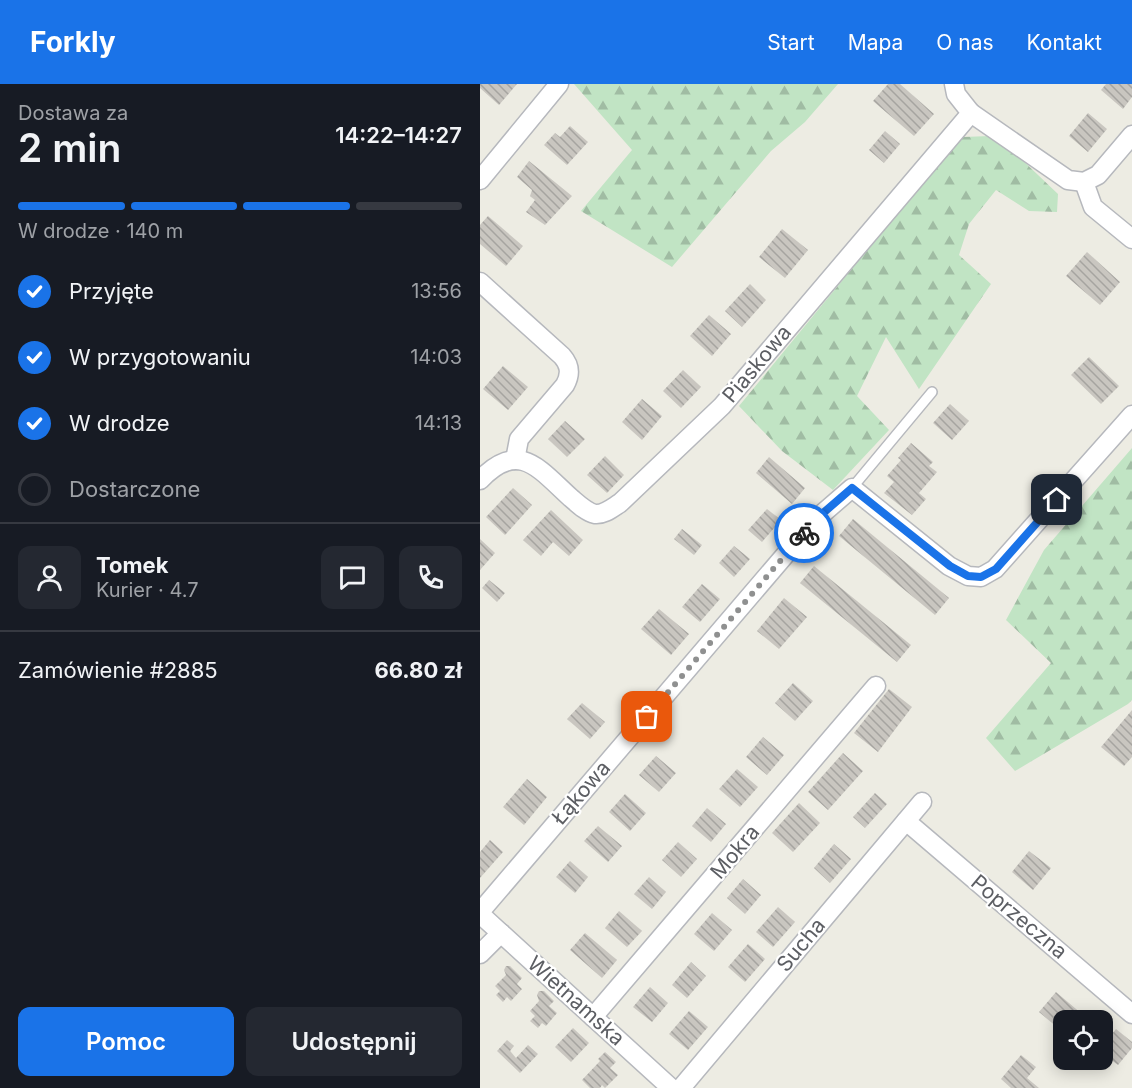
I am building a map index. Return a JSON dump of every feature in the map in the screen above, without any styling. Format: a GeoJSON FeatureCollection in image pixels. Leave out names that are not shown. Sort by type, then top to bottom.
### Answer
{"type":"FeatureCollection","features":[{"type":"Feature","properties":{"kind":"street"},"geometry":{"type":"LineString","coordinates":[[480,180],[560,84]]}},
{"type":"Feature","properties":{"kind":"street"},"geometry":{"type":"LineString","coordinates":[[954,84],[956,94],[971,113],[1068,180],[1084,182],[1098,175],[1132,135]]}},
{"type":"Feature","properties":{"kind":"street","name":"Piaskowa"},"geometry":{"type":"LineString","coordinates":[[515,460],[522,460],[538,468],[581,507],[594,514],[607,512],[620,503],[722,406],[971,113]]}},
{"type":"Feature","properties":{"kind":"street"},"geometry":{"type":"LineString","coordinates":[[1084,182],[1093,207],[1132,239]]}},
{"type":"Feature","properties":{"kind":"street"},"geometry":{"type":"LineString","coordinates":[[480,282],[562,356],[569,367],[565,385],[519,439],[515,460],[508,460],[491,469],[480,480]]}},
{"type":"Feature","properties":{"kind":"street"},"geometry":{"type":"LineString","coordinates":[[852,488],[950,566],[968,576],[981,577],[996,569],[1132,415]]}},
{"type":"Feature","properties":{"kind":"street","name":"Łąkowa"},"geometry":{"type":"LineString","coordinates":[[480,913],[815,520],[852,488]]}},
{"type":"Feature","properties":{"kind":"street","name":"Mokra"},"geometry":{"type":"LineString","coordinates":[[593,1017],[876,686]]}},
{"type":"Feature","properties":{"kind":"street","name":"Sucha"},"geometry":{"type":"LineString","coordinates":[[681,1088],[922,802]]}},
{"type":"Feature","properties":{"kind":"street","name":"Poprzeczna"},"geometry":{"type":"LineString","coordinates":[[906,821],[1132,1014]]}},
{"type":"Feature","properties":{"kind":"street","name":"Wietnamska"},"geometry":{"type":"LineString","coordinates":[[480,913],[671,1088]]}},
{"type":"Feature","properties":{"kind":"street"},"geometry":{"type":"LineString","coordinates":[[480,954],[501,933]]}},
{"type":"Feature","properties":{"kind":"lane"},"geometry":{"type":"LineString","coordinates":[[852,488],[932,392]]}},
{"type":"Feature","properties":{"kind":"green space"},"geometry":{"type":"Polygon","coordinates":[[[574,84],[838,84],[805,122],[771,151],[672,267],[581,211],[632,150],[574,84]]]}},
{"type":"Feature","properties":{"kind":"green space"},"geometry":{"type":"Polygon","coordinates":[[[990,136],[1017,155],[1058,194],[1057,212],[1029,211],[996,190],[969,224],[959,255],[991,284],[919,389],[886,337],[857,396],[889,430],[833,490],[782,451],[739,406],[939,163],[963,137],[990,136]]]}},
{"type":"Feature","properties":{"kind":"green space"},"geometry":{"type":"Polygon","coordinates":[[[1132,448],[1132,700],[1015,771],[986,738],[1051,663],[1006,620],[1044,550],[1132,448]]]}},
{"type":"Feature","properties":{"kind":"building"},"geometry":{"type":"Polygon","coordinates":[[[480,84],[517,84],[499,105],[480,88],[480,84]]]}},
{"type":"Feature","properties":{"kind":"building"},"geometry":{"type":"Polygon","coordinates":[[[888,84],[900,84],[934,114],[914,136],[873,101],[888,84]]]}},
{"type":"Feature","properties":{"kind":"building"},"geometry":{"type":"Polygon","coordinates":[[[1106,84],[1132,84],[1132,97],[1123,109],[1101,90],[1106,84]]]}},
{"type":"Feature","properties":{"kind":"building"},"geometry":{"type":"Polygon","coordinates":[[[1088,113],[1107,129],[1088,152],[1069,136],[1088,113]]]}},
{"type":"Feature","properties":{"kind":"building"},"geometry":{"type":"Polygon","coordinates":[[[570,126],[588,142],[567,165],[544,145],[555,133],[560,137],[570,126]]]}},
{"type":"Feature","properties":{"kind":"building"},"geometry":{"type":"Polygon","coordinates":[[[885,131],[900,144],[884,163],[869,150],[885,131]]]}},
{"type":"Feature","properties":{"kind":"building"},"geometry":{"type":"Polygon","coordinates":[[[529,161],[572,196],[545,225],[526,212],[535,200],[530,196],[532,190],[517,177],[529,161]]]}},
{"type":"Feature","properties":{"kind":"building"},"geometry":{"type":"Polygon","coordinates":[[[488,216],[523,246],[506,266],[480,244],[480,225],[488,216]]]}},
{"type":"Feature","properties":{"kind":"building"},"geometry":{"type":"Polygon","coordinates":[[[782,229],[808,250],[785,278],[759,257],[782,229]]]}},
{"type":"Feature","properties":{"kind":"building"},"geometry":{"type":"Polygon","coordinates":[[[1087,252],[1120,282],[1100,305],[1066,276],[1087,252]]]}},
{"type":"Feature","properties":{"kind":"building"},"geometry":{"type":"Polygon","coordinates":[[[750,284],[766,300],[742,327],[725,311],[750,284]]]}},
{"type":"Feature","properties":{"kind":"building"},"geometry":{"type":"Polygon","coordinates":[[[709,315],[731,334],[712,356],[690,336],[709,315]]]}},
{"type":"Feature","properties":{"kind":"building"},"geometry":{"type":"Polygon","coordinates":[[[1089,357],[1119,386],[1101,404],[1071,375],[1089,357]]]}},
{"type":"Feature","properties":{"kind":"building"},"geometry":{"type":"Polygon","coordinates":[[[503,366],[528,387],[508,410],[483,389],[503,366]]]}},
{"type":"Feature","properties":{"kind":"building"},"geometry":{"type":"Polygon","coordinates":[[[683,370],[701,387],[681,408],[663,391],[683,370]]]}},
{"type":"Feature","properties":{"kind":"building"},"geometry":{"type":"Polygon","coordinates":[[[642,399],[662,416],[642,440],[622,422],[642,399]]]}},
{"type":"Feature","properties":{"kind":"building"},"geometry":{"type":"Polygon","coordinates":[[[950,404],[969,421],[952,440],[933,423],[950,404]]]}},
{"type":"Feature","properties":{"kind":"building"},"geometry":{"type":"Polygon","coordinates":[[[565,421],[585,439],[567,457],[548,439],[565,421]]]}},
{"type":"Feature","properties":{"kind":"building"},"geometry":{"type":"Polygon","coordinates":[[[911,443],[933,462],[929,466],[937,472],[919,493],[926,499],[912,515],[884,493],[894,482],[887,476],[901,460],[898,458],[911,443]]]}},
{"type":"Feature","properties":{"kind":"building"},"geometry":{"type":"Polygon","coordinates":[[[605,456],[624,475],[607,493],[587,475],[605,456]]]}},
{"type":"Feature","properties":{"kind":"building"},"geometry":{"type":"Polygon","coordinates":[[[769,457],[805,488],[792,504],[756,473],[769,457]]]}},
{"type":"Feature","properties":{"kind":"building"},"geometry":{"type":"Polygon","coordinates":[[[513,488],[532,505],[505,535],[486,517],[513,488]]]}},
{"type":"Feature","properties":{"kind":"building"},"geometry":{"type":"Polygon","coordinates":[[[767,509],[781,520],[762,542],[748,530],[767,509]]]}},
{"type":"Feature","properties":{"kind":"building"},"geometry":{"type":"Polygon","coordinates":[[[551,510],[583,540],[569,556],[553,542],[541,556],[523,540],[551,510]]]}},
{"type":"Feature","properties":{"kind":"building"},"geometry":{"type":"Polygon","coordinates":[[[853,519],[949,598],[935,615],[839,536],[853,519]]]}},
{"type":"Feature","properties":{"kind":"building"},"geometry":{"type":"Polygon","coordinates":[[[682,529],[702,545],[694,555],[674,539],[682,529]]]}},
{"type":"Feature","properties":{"kind":"building"},"geometry":{"type":"Polygon","coordinates":[[[480,539],[495,553],[480,570],[480,539]]]}},
{"type":"Feature","properties":{"kind":"building"},"geometry":{"type":"Polygon","coordinates":[[[734,546],[750,559],[734,577],[719,563],[734,546]]]}},
{"type":"Feature","properties":{"kind":"building"},"geometry":{"type":"Polygon","coordinates":[[[814,566],[911,645],[897,662],[800,583],[814,566]]]}},
{"type":"Feature","properties":{"kind":"building"},"geometry":{"type":"Polygon","coordinates":[[[489,580],[505,593],[497,602],[482,588],[489,580]]]}},
{"type":"Feature","properties":{"kind":"building"},"geometry":{"type":"Polygon","coordinates":[[[702,584],[720,599],[700,622],[682,607],[702,584]]]}},
{"type":"Feature","properties":{"kind":"building"},"geometry":{"type":"Polygon","coordinates":[[[784,598],[807,617],[779,649],[757,631],[784,598]]]}},
{"type":"Feature","properties":{"kind":"building"},"geometry":{"type":"Polygon","coordinates":[[[659,609],[689,634],[671,655],[641,629],[659,609]]]}},
{"type":"Feature","properties":{"kind":"building"},"geometry":{"type":"Polygon","coordinates":[[[793,683],[813,701],[795,721],[775,703],[793,683]]]}},
{"type":"Feature","properties":{"kind":"building"},"geometry":{"type":"Polygon","coordinates":[[[889,689],[912,707],[878,752],[854,733],[889,689]]]}},
{"type":"Feature","properties":{"kind":"building"},"geometry":{"type":"Polygon","coordinates":[[[582,703],[605,722],[590,739],[567,719],[582,703]]]}},
{"type":"Feature","properties":{"kind":"building"},"geometry":{"type":"Polygon","coordinates":[[[1132,710],[1132,757],[1124,766],[1101,747],[1132,710]]]}},
{"type":"Feature","properties":{"kind":"building"},"geometry":{"type":"Polygon","coordinates":[[[763,737],[784,755],[767,775],[746,757],[763,737]]]}},
{"type":"Feature","properties":{"kind":"building"},"geometry":{"type":"Polygon","coordinates":[[[843,753],[863,771],[828,810],[808,792],[843,753]]]}},
{"type":"Feature","properties":{"kind":"building"},"geometry":{"type":"Polygon","coordinates":[[[656,756],[676,773],[659,792],[639,775],[656,756]]]}},
{"type":"Feature","properties":{"kind":"building"},"geometry":{"type":"Polygon","coordinates":[[[737,769],[758,787],[740,807],[719,789],[737,769]]]}},
{"type":"Feature","properties":{"kind":"building"},"geometry":{"type":"Polygon","coordinates":[[[527,779],[547,797],[524,825],[503,807],[527,779]]]}},
{"type":"Feature","properties":{"kind":"building"},"geometry":{"type":"Polygon","coordinates":[[[875,793],[887,804],[865,828],[853,817],[875,793]]]}},
{"type":"Feature","properties":{"kind":"building"},"geometry":{"type":"Polygon","coordinates":[[[625,794],[646,813],[630,831],[609,812],[625,794]]]}},
{"type":"Feature","properties":{"kind":"building"},"geometry":{"type":"Polygon","coordinates":[[[799,803],[820,823],[793,852],[772,833],[799,803]]]}},
{"type":"Feature","properties":{"kind":"building"},"geometry":{"type":"Polygon","coordinates":[[[707,808],[726,824],[711,842],[692,826],[707,808]]]}},
{"type":"Feature","properties":{"kind":"building"},"geometry":{"type":"Polygon","coordinates":[[[598,826],[622,846],[608,862],[584,841],[598,826]]]}},
{"type":"Feature","properties":{"kind":"building"},"geometry":{"type":"Polygon","coordinates":[[[490,840],[503,852],[480,878],[480,852],[490,840]]]}},
{"type":"Feature","properties":{"kind":"building"},"geometry":{"type":"Polygon","coordinates":[[[678,842],[697,859],[681,877],[662,860],[678,842]]]}},
{"type":"Feature","properties":{"kind":"building"},"geometry":{"type":"Polygon","coordinates":[[[834,844],[851,859],[830,883],[814,868],[834,844]]]}},
{"type":"Feature","properties":{"kind":"building"},"geometry":{"type":"Polygon","coordinates":[[[1029,851],[1051,868],[1033,890],[1012,872],[1029,851]]]}},
{"type":"Feature","properties":{"kind":"building"},"geometry":{"type":"Polygon","coordinates":[[[570,861],[588,877],[575,893],[556,877],[570,861]]]}},
{"type":"Feature","properties":{"kind":"building"},"geometry":{"type":"Polygon","coordinates":[[[649,877],[666,892],[652,909],[634,894],[649,877]]]}},
{"type":"Feature","properties":{"kind":"building"},"geometry":{"type":"Polygon","coordinates":[[[743,879],[761,895],[745,914],[727,898],[743,879]]]}},
{"type":"Feature","properties":{"kind":"building"},"geometry":{"type":"Polygon","coordinates":[[[778,907],[795,922],[773,947],[756,932],[778,907]]]}},
{"type":"Feature","properties":{"kind":"building"},"geometry":{"type":"Polygon","coordinates":[[[619,911],[642,931],[627,947],[605,928],[619,911]]]}},
{"type":"Feature","properties":{"kind":"building"},"geometry":{"type":"Polygon","coordinates":[[[712,913],[732,930],[714,951],[694,934],[712,913]]]}},
{"type":"Feature","properties":{"kind":"building"},"geometry":{"type":"Polygon","coordinates":[[[585,933],[617,960],[602,978],[570,950],[585,933]]]}},
{"type":"Feature","properties":{"kind":"building"},"geometry":{"type":"Polygon","coordinates":[[[748,944],[765,959],[745,982],[728,967],[748,944]]]}},
{"type":"Feature","properties":{"kind":"building"},"geometry":{"type":"Polygon","coordinates":[[[691,962],[706,976],[687,998],[672,985],[691,962]]]}},
{"type":"Feature","properties":{"kind":"building"},"geometry":{"type":"Polygon","coordinates":[[[506,966],[510,966],[522,978],[517,984],[522,989],[511,1001],[507,997],[503,1002],[496,995],[500,991],[495,986],[506,975],[504,970],[506,966]]]}},
{"type":"Feature","properties":{"kind":"building"},"geometry":{"type":"Polygon","coordinates":[[[650,987],[668,1003],[652,1022],[633,1007],[650,987]]]}},
{"type":"Feature","properties":{"kind":"building"},"geometry":{"type":"Polygon","coordinates":[[[539,991],[544,991],[554,1001],[549,1006],[557,1013],[546,1026],[542,1023],[538,1028],[530,1021],[535,1016],[530,1011],[539,1001],[537,995],[539,991]]]}},
{"type":"Feature","properties":{"kind":"building"},"geometry":{"type":"Polygon","coordinates":[[[1056,992],[1077,1010],[1053,1010],[1053,1024],[1039,1012],[1056,992]]]}},
{"type":"Feature","properties":{"kind":"building"},"geometry":{"type":"Polygon","coordinates":[[[689,1011],[708,1027],[688,1050],[669,1034],[689,1011]]]}},
{"type":"Feature","properties":{"kind":"building"},"geometry":{"type":"Polygon","coordinates":[[[573,1028],[589,1043],[571,1062],[555,1047],[573,1028]]]}},
{"type":"Feature","properties":{"kind":"building"},"geometry":{"type":"Polygon","coordinates":[[[1116,1029],[1132,1042],[1132,1048],[1118,1065],[1113,1061],[1113,1033],[1116,1029]]]}},
{"type":"Feature","properties":{"kind":"building"},"geometry":{"type":"Polygon","coordinates":[[[507,1040],[514,1046],[510,1051],[516,1058],[528,1045],[538,1054],[520,1073],[497,1051],[507,1040]]]}},
{"type":"Feature","properties":{"kind":"building"},"geometry":{"type":"Polygon","coordinates":[[[605,1052],[616,1062],[610,1068],[618,1075],[605,1088],[602,1085],[600,1088],[590,1088],[582,1080],[600,1061],[598,1059],[605,1052]]]}},
{"type":"Feature","properties":{"kind":"building"},"geometry":{"type":"Polygon","coordinates":[[[1021,1055],[1036,1067],[1027,1078],[1039,1088],[1011,1088],[1001,1079],[1021,1055]]]}},
{"type":"Feature","properties":{"kind":"way so far"},"geometry":{"type":"LineString","coordinates":[[647,717],[804,533]]}},
{"type":"Feature","properties":{"kind":"route"},"geometry":{"type":"LineString","coordinates":[[804,533],[815,520],[852,488],[950,566],[968,576],[981,577],[996,569],[1057,500]]}}]}
